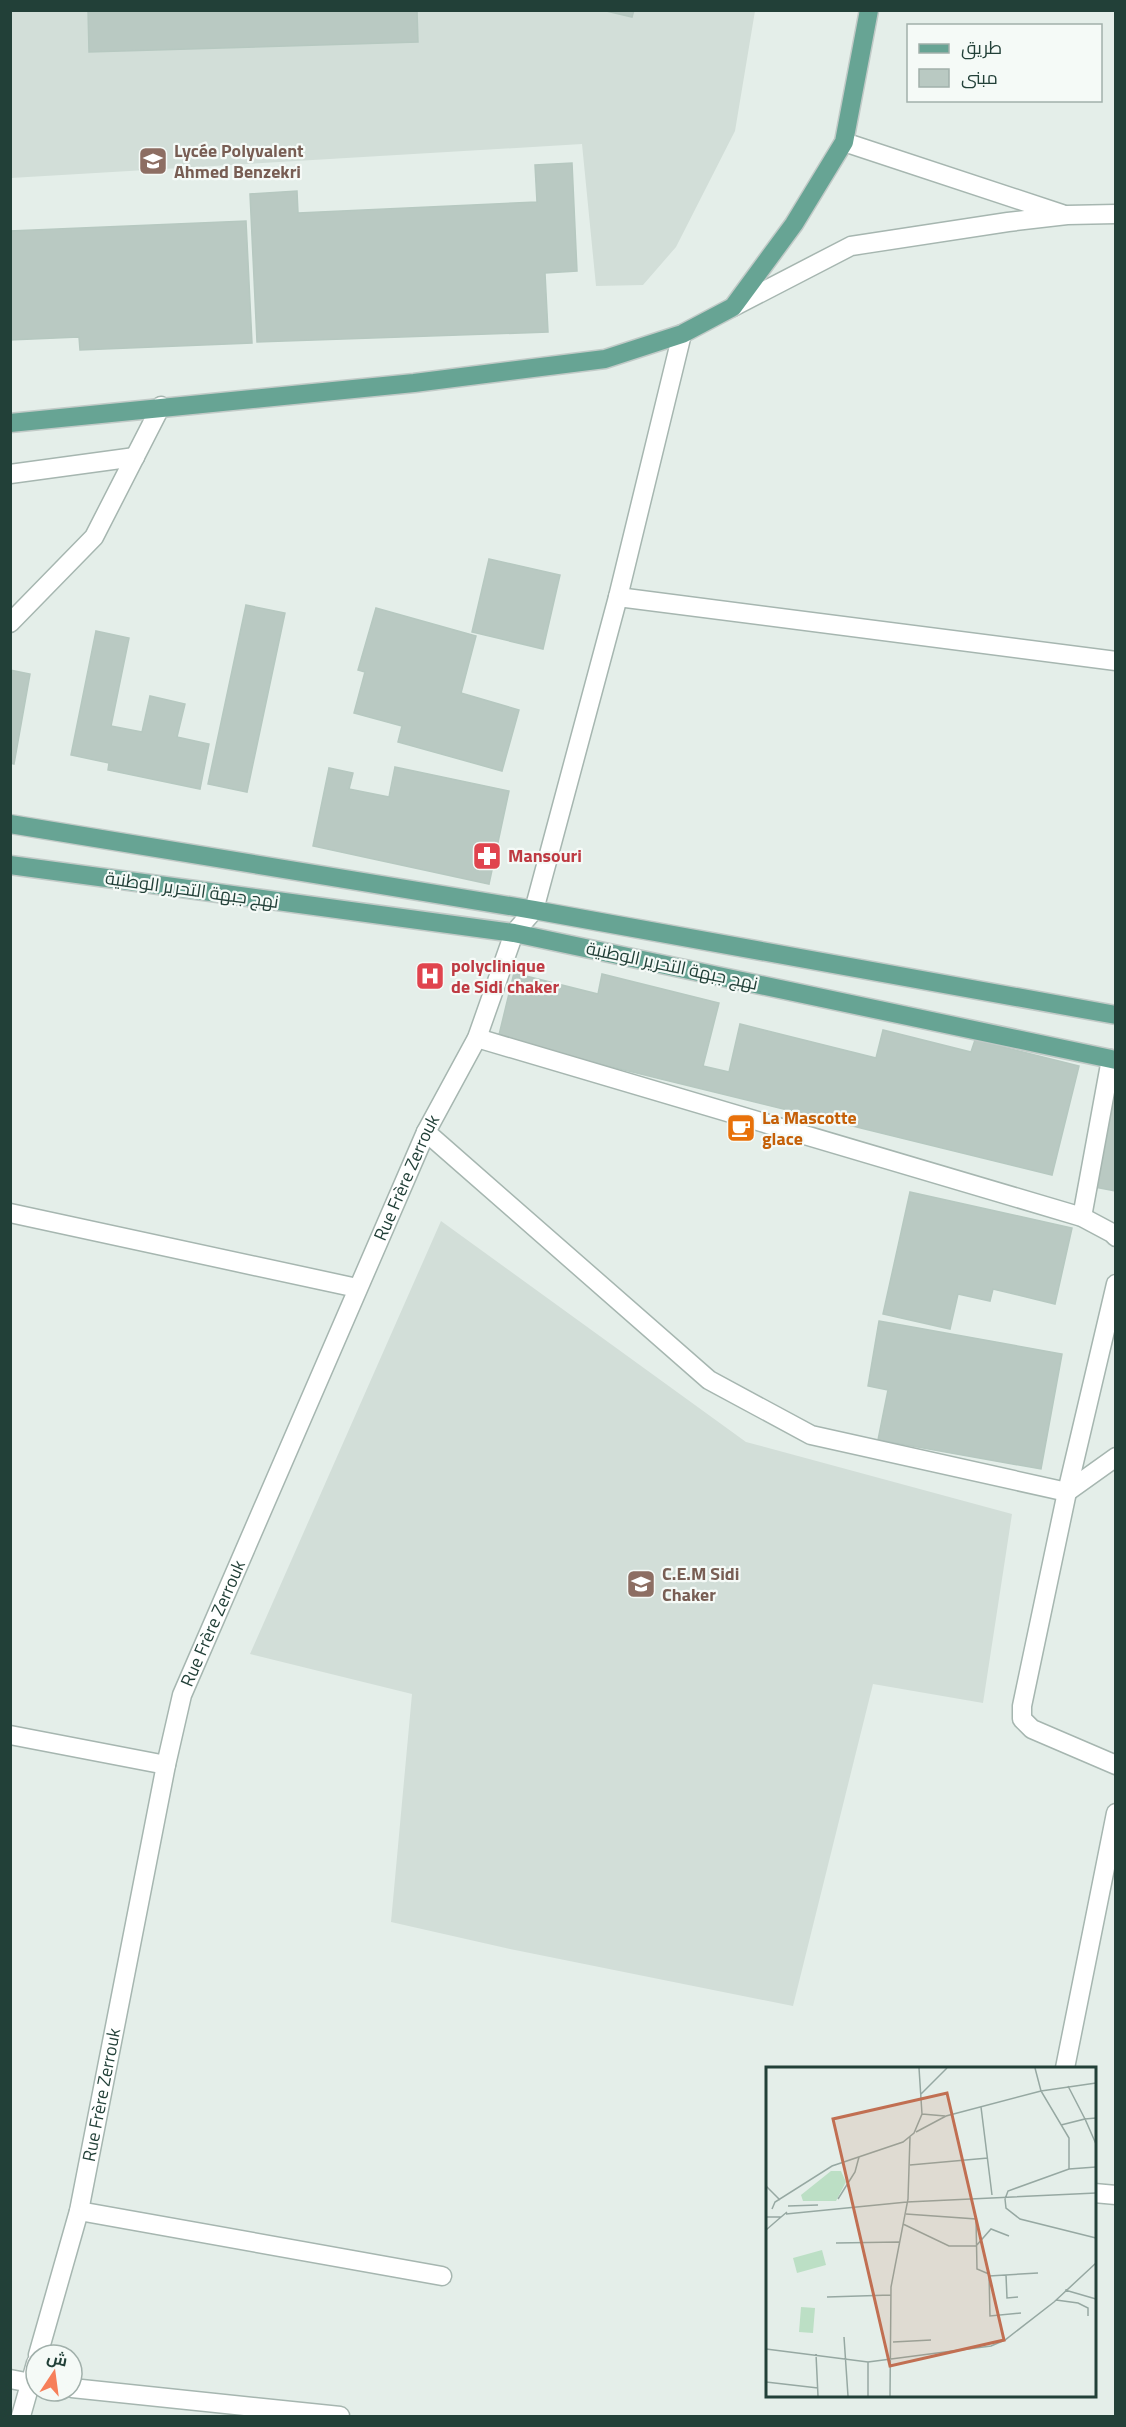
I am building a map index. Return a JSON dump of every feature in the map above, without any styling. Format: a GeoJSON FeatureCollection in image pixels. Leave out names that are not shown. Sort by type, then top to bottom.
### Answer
{"type":"FeatureCollection","features":[{"type":"Feature","properties":{"kind":"main road"},"geometry":{"type":"LineString","coordinates":[[10,423],[161,406],[414,383],[605,359],[682,334],[733,307],[795,224],[844,142],[869,10]]}},
{"type":"Feature","properties":{"kind":"main road","name":"نهج جبهة التحرير الوطنية"},"geometry":{"type":"LineString","coordinates":[[10,824],[534,910],[1116,1015]]}},
{"type":"Feature","properties":{"kind":"main road","name":"نهج جبهة التحرير الوطنية"},"geometry":{"type":"LineString","coordinates":[[10,865],[514,933],[1113,1059]]}},
{"type":"Feature","properties":{"kind":"street"},"geometry":{"type":"LineString","coordinates":[[844,142],[1067,215]]}},
{"type":"Feature","properties":{"kind":"street"},"geometry":{"type":"LineString","coordinates":[[733,307],[851,246],[1008,222],[1067,215],[1116,214]]}},
{"type":"Feature","properties":{"kind":"street"},"geometry":{"type":"LineString","coordinates":[[514,933],[534,910],[618,597],[682,334]]}},
{"type":"Feature","properties":{"kind":"street"},"geometry":{"type":"LineString","coordinates":[[10,623],[94,537],[161,406]]}},
{"type":"Feature","properties":{"kind":"street"},"geometry":{"type":"LineString","coordinates":[[10,474],[135,457]]}},
{"type":"Feature","properties":{"kind":"street"},"geometry":{"type":"LineString","coordinates":[[618,597],[1116,661]]}},
{"type":"Feature","properties":{"kind":"street","name":"Rue Frère Zerrouk"},"geometry":{"type":"LineString","coordinates":[[42,2343],[80,2211],[166,1765],[182,1695],[426,1132],[477,1038],[514,933]]}},
{"type":"Feature","properties":{"kind":"street"},"geometry":{"type":"LineString","coordinates":[[477,1038],[1082,1217],[1116,1237]]}},
{"type":"Feature","properties":{"kind":"street"},"geometry":{"type":"LineString","coordinates":[[1082,1217],[1113,1059]]}},
{"type":"Feature","properties":{"kind":"street"},"geometry":{"type":"LineString","coordinates":[[426,1132],[709,1380],[811,1435],[1067,1492],[1116,1457]]}},
{"type":"Feature","properties":{"kind":"street"},"geometry":{"type":"LineString","coordinates":[[10,1213],[357,1288]]}},
{"type":"Feature","properties":{"kind":"street"},"geometry":{"type":"LineString","coordinates":[[1116,1284],[1067,1492],[1022,1706],[1022,1719],[1032,1729],[1116,1765]]}},
{"type":"Feature","properties":{"kind":"street"},"geometry":{"type":"LineString","coordinates":[[10,1735],[166,1765]]}},
{"type":"Feature","properties":{"kind":"street"},"geometry":{"type":"LineString","coordinates":[[1065,2067],[1116,1813]]}},
{"type":"Feature","properties":{"kind":"street"},"geometry":{"type":"LineString","coordinates":[[1096,2193],[1116,2195]]}},
{"type":"Feature","properties":{"kind":"street"},"geometry":{"type":"LineString","coordinates":[[80,2211],[442,2276]]}},
{"type":"Feature","properties":{"kind":"street"},"geometry":{"type":"LineString","coordinates":[[84,2389],[340,2416]]}},
{"type":"Feature","properties":{"kind":"shaded area","name":"Lycée Polyvalent Ahmed Benzekri"},"geometry":{"type":"Polygon","coordinates":[[[11,11],[755,11],[735,131],[676,247],[643,285],[596,286],[582,144],[11,178],[11,11]]]}},
{"type":"Feature","properties":{"kind":"shaded area","name":"C.E.M Sidi Chaker"},"geometry":{"type":"Polygon","coordinates":[[[441,1221],[746,1442],[1012,1514],[983,1703],[873,1684],[793,2006],[510,1949],[391,1922],[412,1694],[250,1654],[441,1221]]]}},
{"type":"Feature","properties":{"kind":"building"},"geometry":{"type":"Polygon","coordinates":[[[88,10],[417,10],[418,42],[89,52],[88,10]]]}},
{"type":"Feature","properties":{"kind":"building"},"geometry":{"type":"Polygon","coordinates":[[[602,10],[634,10],[632,17],[602,10]]]}},
{"type":"Feature","properties":{"kind":"building"},"geometry":{"type":"Polygon","coordinates":[[[572,163],[577,271],[545,273],[548,332],[257,342],[250,194],[297,191],[298,213],[537,202],[535,165],[572,163]]]}},
{"type":"Feature","properties":{"kind":"building"},"geometry":{"type":"Polygon","coordinates":[[[246,221],[252,343],[80,350],[79,337],[10,340],[10,231],[246,221]]]}},
{"type":"Feature","properties":{"kind":"building"},"geometry":{"type":"Polygon","coordinates":[[[489,559],[560,575],[543,649],[472,632],[489,559]]]}},
{"type":"Feature","properties":{"kind":"building"},"geometry":{"type":"Polygon","coordinates":[[[246,605],[285,613],[247,792],[208,784],[246,605]]]}},
{"type":"Feature","properties":{"kind":"building"},"geometry":{"type":"Polygon","coordinates":[[[376,608],[476,636],[461,693],[519,710],[502,771],[398,742],[402,726],[354,713],[365,672],[358,670],[376,608]]]}},
{"type":"Feature","properties":{"kind":"building"},"geometry":{"type":"Polygon","coordinates":[[[96,631],[129,638],[111,726],[142,732],[150,696],[185,704],[177,737],[209,744],[200,789],[108,770],[109,763],[71,755],[96,631]]]}},
{"type":"Feature","properties":{"kind":"building"},"geometry":{"type":"Polygon","coordinates":[[[10,670],[30,674],[14,764],[10,763],[10,670]]]}},
{"type":"Feature","properties":{"kind":"building"},"geometry":{"type":"Polygon","coordinates":[[[395,767],[509,791],[489,884],[313,846],[329,768],[353,773],[349,789],[389,797],[395,767]]]}},
{"type":"Feature","properties":{"kind":"building"},"geometry":{"type":"Polygon","coordinates":[[[514,973],[598,994],[602,974],[719,1003],[703,1066],[729,1072],[740,1024],[876,1058],[883,1030],[971,1052],[975,1040],[1079,1066],[1052,1175],[498,1039],[514,973]]]}},
{"type":"Feature","properties":{"kind":"building"},"geometry":{"type":"Polygon","coordinates":[[[1110,1096],[1116,1097],[1116,1191],[1094,1187],[1110,1096]]]}},
{"type":"Feature","properties":{"kind":"building"},"geometry":{"type":"Polygon","coordinates":[[[910,1192],[1072,1228],[1055,1304],[993,1289],[990,1301],[958,1294],[950,1329],[883,1314],[910,1192]]]}},
{"type":"Feature","properties":{"kind":"building"},"geometry":{"type":"Polygon","coordinates":[[[879,1321],[1062,1354],[1041,1469],[878,1440],[888,1390],[868,1386],[879,1321]]]}},
{"type":"Feature","properties":{"kind":"place","name":"Lycée Polyvalent Ahmed Benzekri"},"geometry":{"type":"Point","coordinates":[153,161]}},
{"type":"Feature","properties":{"kind":"place","name":"Mansouri"},"geometry":{"type":"Point","coordinates":[487,856]}},
{"type":"Feature","properties":{"kind":"place","name":"polyclinique de Sidi chaker"},"geometry":{"type":"Point","coordinates":[430,976]}},
{"type":"Feature","properties":{"kind":"place","name":"La Mascotte glace"},"geometry":{"type":"Point","coordinates":[741,1128]}},
{"type":"Feature","properties":{"kind":"place","name":"C.E.M Sidi Chaker"},"geometry":{"type":"Point","coordinates":[641,1584]}}]}
